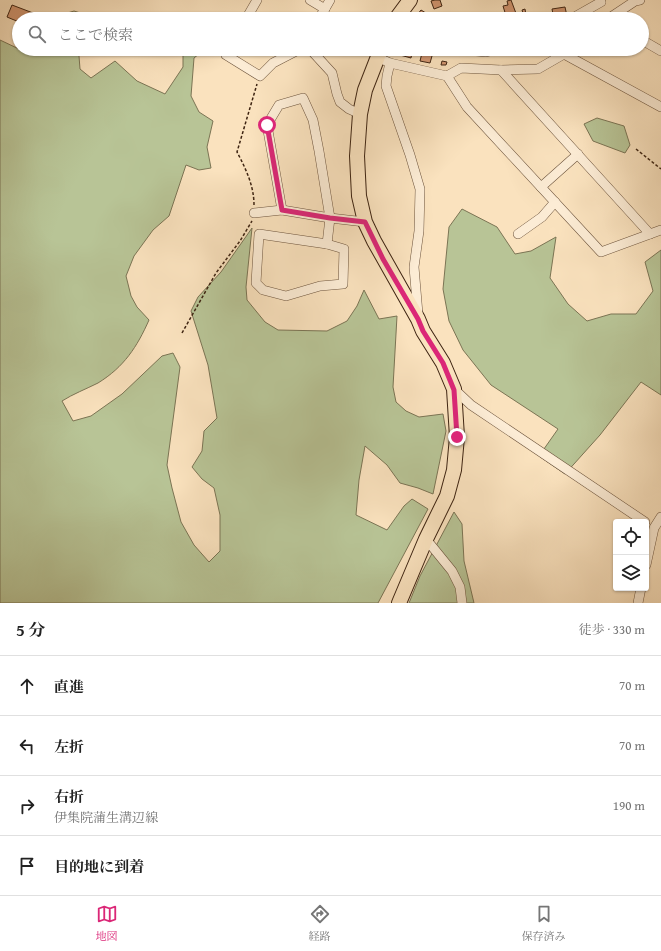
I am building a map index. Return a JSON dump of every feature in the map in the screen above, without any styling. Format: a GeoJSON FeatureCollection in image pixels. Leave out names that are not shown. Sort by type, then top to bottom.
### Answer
{"type":"FeatureCollection","features":[{"type":"Feature","properties":{"kind":"main road"},"geometry":{"type":"LineString","coordinates":[[401,12],[410,0]]}},
{"type":"Feature","properties":{"kind":"main road"},"geometry":{"type":"LineString","coordinates":[[378,56],[365,90],[360,114],[357,156],[359,196],[365,222],[383,259],[418,319],[423,331],[443,363],[454,390],[457,437],[454,470],[447,496],[426,539],[399,603]]}},
{"type":"Feature","properties":{"kind":"street"},"geometry":{"type":"LineString","coordinates":[[250,12],[258,0]]}},
{"type":"Feature","properties":{"kind":"street"},"geometry":{"type":"LineString","coordinates":[[310,0],[325,9]]}},
{"type":"Feature","properties":{"kind":"street"},"geometry":{"type":"LineString","coordinates":[[323,12],[330,0]]}},
{"type":"Feature","properties":{"kind":"street"},"geometry":{"type":"LineString","coordinates":[[583,12],[601,2],[600,0]]}},
{"type":"Feature","properties":{"kind":"street"},"geometry":{"type":"LineString","coordinates":[[618,12],[635,1],[640,0]]}},
{"type":"Feature","properties":{"kind":"street"},"geometry":{"type":"LineString","coordinates":[[649,44],[661,51]]}},
{"type":"Feature","properties":{"kind":"street"},"geometry":{"type":"LineString","coordinates":[[228,56],[260,76],[273,64],[287,56]]}},
{"type":"Feature","properties":{"kind":"street"},"geometry":{"type":"LineString","coordinates":[[317,56],[332,72],[336,94],[340,102],[349,109],[360,114]]}},
{"type":"Feature","properties":{"kind":"street"},"geometry":{"type":"LineString","coordinates":[[382,56],[390,63],[446,76],[461,68],[501,70],[538,69],[559,56]]}},
{"type":"Feature","properties":{"kind":"street"},"geometry":{"type":"LineString","coordinates":[[575,56],[661,107]]}},
{"type":"Feature","properties":{"kind":"street"},"geometry":{"type":"LineString","coordinates":[[390,63],[386,86],[420,189],[419,231],[414,267],[418,319]]}},
{"type":"Feature","properties":{"kind":"street"},"geometry":{"type":"LineString","coordinates":[[501,70],[650,234]]}},
{"type":"Feature","properties":{"kind":"street"},"geometry":{"type":"LineString","coordinates":[[446,76],[467,106],[601,252],[661,230]]}},
{"type":"Feature","properties":{"kind":"street"},"geometry":{"type":"LineString","coordinates":[[282,210],[267,125],[279,105],[303,98],[313,120],[330,218],[327,244]]}},
{"type":"Feature","properties":{"kind":"street"},"geometry":{"type":"LineString","coordinates":[[541,187],[578,154]]}},
{"type":"Feature","properties":{"kind":"street"},"geometry":{"type":"LineString","coordinates":[[518,234],[542,218],[555,202]]}},
{"type":"Feature","properties":{"kind":"street"},"geometry":{"type":"LineString","coordinates":[[254,213],[282,210],[365,222]]}},
{"type":"Feature","properties":{"kind":"street"},"geometry":{"type":"LineString","coordinates":[[259,234],[327,244],[344,249],[343,284],[320,286],[286,296],[263,290],[256,283],[259,234]]}},
{"type":"Feature","properties":{"kind":"street"},"geometry":{"type":"LineString","coordinates":[[454,390],[471,405],[641,519]]}},
{"type":"Feature","properties":{"kind":"street"},"geometry":{"type":"LineString","coordinates":[[649,523],[661,517]]}},
{"type":"Feature","properties":{"kind":"street"},"geometry":{"type":"LineString","coordinates":[[426,539],[452,571],[460,587],[462,603]]}},
{"type":"Feature","properties":{"kind":"street"},"geometry":{"type":"LineString","coordinates":[[638,603],[640,591]]}},
{"type":"Feature","properties":{"kind":"path"},"geometry":{"type":"LineString","coordinates":[[182,333],[216,273],[240,241],[254,218],[254,195],[247,171],[236,152],[260,76]]}},
{"type":"Feature","properties":{"kind":"path"},"geometry":{"type":"LineString","coordinates":[[636,149],[661,170]]}},
{"type":"Feature","properties":{"kind":"green space"},"geometry":{"type":"Polygon","coordinates":[[[0,40],[12,46],[12,56],[79,56],[80,69],[91,78],[115,61],[137,81],[165,94],[183,67],[183,56],[196,56],[194,58],[191,96],[199,112],[213,121],[207,147],[211,168],[199,170],[186,165],[169,216],[153,230],[134,256],[126,276],[131,296],[137,307],[149,320],[140,339],[129,356],[107,377],[62,401],[73,421],[91,416],[122,394],[162,356],[173,353],[180,367],[167,465],[181,522],[194,545],[209,562],[220,551],[220,515],[214,488],[202,479],[192,467],[202,451],[204,431],[217,418],[208,365],[191,311],[198,297],[221,272],[252,228],[246,287],[247,300],[265,322],[278,330],[327,331],[347,321],[357,306],[364,290],[379,319],[397,316],[393,387],[396,402],[406,411],[419,417],[443,414],[446,431],[433,494],[400,483],[387,465],[365,446],[359,480],[356,515],[387,530],[404,506],[412,499],[428,509],[378,603],[0,603],[0,40]]]}},
{"type":"Feature","properties":{"kind":"green space"},"geometry":{"type":"Polygon","coordinates":[[[597,118],[624,126],[630,145],[625,153],[593,141],[584,124],[597,118]]]}},
{"type":"Feature","properties":{"kind":"green space"},"geometry":{"type":"Polygon","coordinates":[[[462,209],[497,227],[515,254],[531,251],[556,237],[550,278],[568,304],[587,321],[611,314],[636,314],[653,291],[645,262],[661,250],[661,395],[641,382],[600,435],[565,474],[539,456],[558,429],[491,385],[463,350],[449,321],[443,289],[449,227],[462,209]]]}},
{"type":"Feature","properties":{"kind":"green space"},"geometry":{"type":"Polygon","coordinates":[[[454,512],[462,524],[464,561],[474,603],[409,603],[420,576],[454,512]]]}},
{"type":"Feature","properties":{"kind":"building"},"geometry":{"type":"Polygon","coordinates":[[[440,0],[442,6],[434,9],[431,1],[440,0]]]}},
{"type":"Feature","properties":{"kind":"building"},"geometry":{"type":"Polygon","coordinates":[[[511,0],[516,12],[505,12],[503,6],[508,5],[507,1],[511,0]]]}},
{"type":"Feature","properties":{"kind":"building"},"geometry":{"type":"Polygon","coordinates":[[[12,5],[30,12],[12,12],[12,19],[7,17],[12,5]]]}},
{"type":"Feature","properties":{"kind":"building"},"geometry":{"type":"Polygon","coordinates":[[[565,7],[566,12],[553,12],[552,9],[565,7]]]}},
{"type":"Feature","properties":{"kind":"building"},"geometry":{"type":"Polygon","coordinates":[[[421,56],[432,56],[430,63],[420,61],[421,56]]]}},
{"type":"Feature","properties":{"kind":"building"},"geometry":{"type":"Polygon","coordinates":[[[442,61],[447,62],[446,65],[441,65],[442,61]]]}},
{"type":"Feature","properties":{"kind":"route"},"geometry":{"type":"LineString","coordinates":[[267,125],[282,210],[365,222],[383,259],[418,319],[423,331],[443,363],[454,390],[457,437]]}}]}
